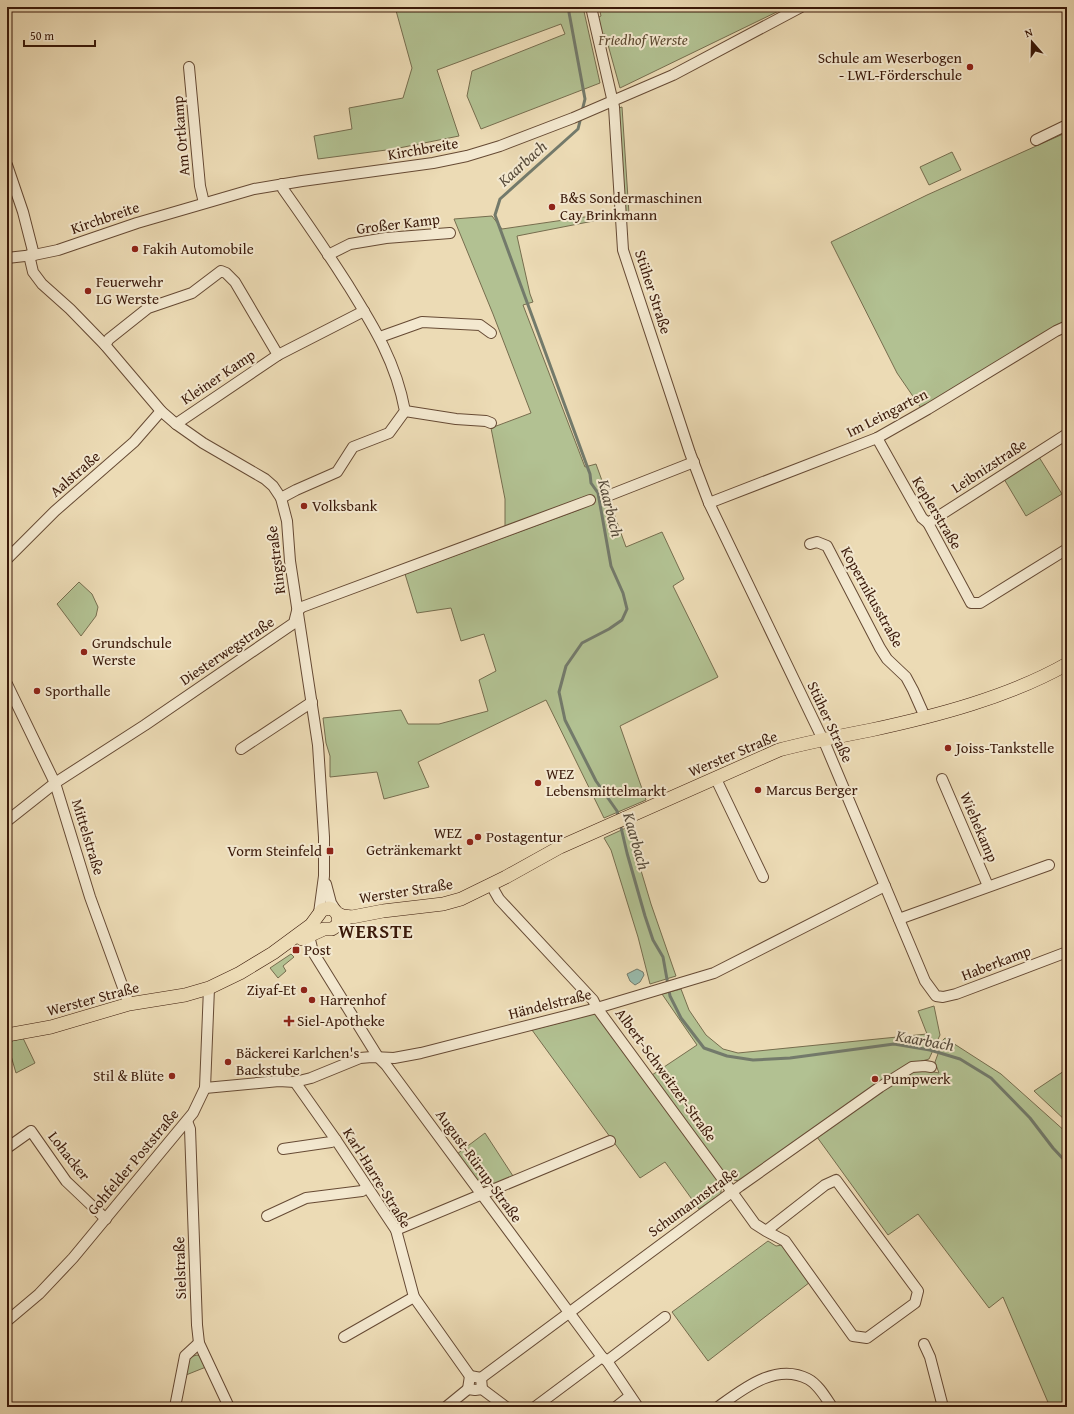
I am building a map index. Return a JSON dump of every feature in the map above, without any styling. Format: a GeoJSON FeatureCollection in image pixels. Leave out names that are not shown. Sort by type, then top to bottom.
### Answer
{"type":"FeatureCollection","features":[{"type":"Feature","properties":{"kind":"main road","name":"Werster Straße"},"geometry":{"type":"LineString","coordinates":[[7,1035],[51,1027],[129,1004],[185,995],[209,988],[240,973],[273,953],[311,926],[322,910],[329,908],[337,917],[352,917],[383,911],[451,902],[491,885],[549,852],[779,750],[822,739],[871,730],[925,717],[1004,693],[1044,676],[1067,664]]}},
{"type":"Feature","properties":{"kind":"main road"},"geometry":{"type":"LineString","coordinates":[[318,915],[319,924],[324,929]]}},
{"type":"Feature","properties":{"kind":"main road","name":"Werster Straße"},"geometry":{"type":"LineString","coordinates":[[273,953],[324,929],[332,929],[337,917]]}},
{"type":"Feature","properties":{"kind":"street","name":"Stüher Straße"},"geometry":{"type":"LineString","coordinates":[[591,7],[613,100],[623,250],[694,462],[709,503],[822,739],[925,981],[936,996]]}},
{"type":"Feature","properties":{"kind":"street","name":"Kirchbreite"},"geometry":{"type":"LineString","coordinates":[[32,255],[58,250],[137,223],[235,193],[282,184],[397,169],[467,156],[500,146],[573,118],[673,75],[801,7]]}},
{"type":"Feature","properties":{"kind":"street","name":"Am Ortkamp"},"geometry":{"type":"LineString","coordinates":[[189,67],[200,186],[204,203]]}},
{"type":"Feature","properties":{"kind":"street"},"geometry":{"type":"LineString","coordinates":[[1036,140],[1067,125]]}},
{"type":"Feature","properties":{"kind":"street","name":"Ringstraße"},"geometry":{"type":"LineString","coordinates":[[7,165],[23,212],[32,255],[33,272],[42,284],[70,309],[105,345],[161,411],[176,424],[203,443],[265,479],[273,486],[281,498],[287,521],[290,561],[318,745],[324,836],[324,876],[318,915]]}},
{"type":"Feature","properties":{"kind":"street"},"geometry":{"type":"LineString","coordinates":[[281,498],[337,472],[353,447],[389,433],[405,411],[401,391],[389,356],[380,337],[328,255],[283,189],[282,184]]}},
{"type":"Feature","properties":{"kind":"street","name":"Großer Kamp"},"geometry":{"type":"LineString","coordinates":[[328,255],[350,244],[372,240],[450,233]]}},
{"type":"Feature","properties":{"kind":"street"},"geometry":{"type":"LineString","coordinates":[[7,258],[32,255]]}},
{"type":"Feature","properties":{"kind":"street","name":"Kleiner Kamp"},"geometry":{"type":"LineString","coordinates":[[105,345],[109,339],[148,308],[192,293],[221,271],[226,273],[235,282],[278,355]]}},
{"type":"Feature","properties":{"kind":"street","name":"Kleiner Kamp"},"geometry":{"type":"LineString","coordinates":[[176,424],[278,355],[364,311]]}},
{"type":"Feature","properties":{"kind":"street"},"geometry":{"type":"LineString","coordinates":[[380,337],[422,322],[480,325],[491,333]]}},
{"type":"Feature","properties":{"kind":"street","name":"Im Leingarten"},"geometry":{"type":"LineString","coordinates":[[709,503],[877,438],[1065,330]]}},
{"type":"Feature","properties":{"kind":"street","name":"Aalstraße"},"geometry":{"type":"LineString","coordinates":[[7,559],[54,511],[134,442],[161,411]]}},
{"type":"Feature","properties":{"kind":"street"},"geometry":{"type":"LineString","coordinates":[[405,411],[456,419],[486,421],[491,423]]}},
{"type":"Feature","properties":{"kind":"street","name":"Leibnizstraße"},"geometry":{"type":"LineString","coordinates":[[928,523],[1067,434]]}},
{"type":"Feature","properties":{"kind":"street","name":"Keplerstraße"},"geometry":{"type":"LineString","coordinates":[[877,438],[922,518],[928,523],[971,603],[980,603],[1067,549]]}},
{"type":"Feature","properties":{"kind":"street"},"geometry":{"type":"LineString","coordinates":[[610,495],[694,462]]}},
{"type":"Feature","properties":{"kind":"street"},"geometry":{"type":"LineString","coordinates":[[297,611],[302,607],[590,500]]}},
{"type":"Feature","properties":{"kind":"street","name":"Kopernikusstraße"},"geometry":{"type":"LineString","coordinates":[[810,544],[817,542],[827,546],[880,648],[887,659],[906,677],[914,690],[925,717]]}},
{"type":"Feature","properties":{"kind":"street","name":"Diesterwegstraße"},"geometry":{"type":"LineString","coordinates":[[7,821],[55,783],[145,725],[294,623],[297,611]]}},
{"type":"Feature","properties":{"kind":"street","name":"Mittelstraße"},"geometry":{"type":"LineString","coordinates":[[7,684],[55,783],[90,897],[129,1004]]}},
{"type":"Feature","properties":{"kind":"street"},"geometry":{"type":"LineString","coordinates":[[241,749],[312,702]]}},
{"type":"Feature","properties":{"kind":"street"},"geometry":{"type":"LineString","coordinates":[[716,779],[763,877]]}},
{"type":"Feature","properties":{"kind":"street","name":"Wiehekamp"},"geometry":{"type":"LineString","coordinates":[[942,779],[988,886]]}},
{"type":"Feature","properties":{"kind":"street","name":"Wiehekamp"},"geometry":{"type":"LineString","coordinates":[[899,919],[1049,864]]}},
{"type":"Feature","properties":{"kind":"street","name":"Ringstraße"},"geometry":{"type":"LineString","coordinates":[[324,876],[329,897],[337,917]]}},
{"type":"Feature","properties":{"kind":"street","name":"Albert-Schweitzer-Straße"},"geometry":{"type":"LineString","coordinates":[[491,885],[499,899],[593,1000],[597,1008],[728,1184],[755,1224],[785,1241],[853,1336],[867,1338],[915,1303],[918,1291],[836,1180],[825,1185],[766,1230]]}},
{"type":"Feature","properties":{"kind":"street","name":"Händelstraße"},"geometry":{"type":"LineString","coordinates":[[205,1088],[279,1081],[295,1082],[311,1078],[360,1058],[394,1058],[421,1053],[597,1008],[714,973],[885,886]]}},
{"type":"Feature","properties":{"kind":"street","name":"August-Rürup-Straße"},"geometry":{"type":"LineString","coordinates":[[308,936],[313,952],[378,1057],[386,1065],[638,1407]]}},
{"type":"Feature","properties":{"kind":"street","name":"Haberkamp"},"geometry":{"type":"LineString","coordinates":[[936,996],[943,998],[956,994],[1067,952]]}},
{"type":"Feature","properties":{"kind":"street","name":"Gohfelder Poststraße"},"geometry":{"type":"LineString","coordinates":[[7,1321],[39,1294],[73,1258],[193,1113],[205,1088],[209,988]]}},
{"type":"Feature","properties":{"kind":"street","name":"Schumannstraße"},"geometry":{"type":"LineString","coordinates":[[481,1378],[568,1312],[806,1138],[907,1070],[918,1067],[932,1067]]}},
{"type":"Feature","properties":{"kind":"street","name":"Karl-Harre-Straße"},"geometry":{"type":"LineString","coordinates":[[295,1082],[396,1230],[414,1297],[470,1376]]}},
{"type":"Feature","properties":{"kind":"street","name":"Sielstraße"},"geometry":{"type":"LineString","coordinates":[[187,1121],[190,1129],[197,1325],[199,1343],[229,1407]]}},
{"type":"Feature","properties":{"kind":"street","name":"Lohacker"},"geometry":{"type":"LineString","coordinates":[[7,1148],[31,1131],[66,1181],[106,1219]]}},
{"type":"Feature","properties":{"kind":"street"},"geometry":{"type":"LineString","coordinates":[[283,1149],[336,1140]]}},
{"type":"Feature","properties":{"kind":"street"},"geometry":{"type":"LineString","coordinates":[[396,1230],[610,1140]]}},
{"type":"Feature","properties":{"kind":"street"},"geometry":{"type":"LineString","coordinates":[[267,1216],[306,1198],[362,1191],[367,1187]]}},
{"type":"Feature","properties":{"kind":"street"},"geometry":{"type":"LineString","coordinates":[[344,1337],[414,1297]]}},
{"type":"Feature","properties":{"kind":"street"},"geometry":{"type":"LineString","coordinates":[[535,1407],[665,1317]]}},
{"type":"Feature","properties":{"kind":"street"},"geometry":{"type":"LineString","coordinates":[[175,1407],[185,1356],[199,1343]]}},
{"type":"Feature","properties":{"kind":"street"},"geometry":{"type":"LineString","coordinates":[[924,1344],[930,1357],[943,1407]]}},
{"type":"Feature","properties":{"kind":"street"},"geometry":{"type":"LineString","coordinates":[[718,1407],[747,1386],[770,1376],[784,1373],[797,1374],[809,1379],[832,1407]]}},
{"type":"Feature","properties":{"kind":"street"},"geometry":{"type":"LineString","coordinates":[[446,1407],[468,1389],[470,1376],[481,1378],[482,1389]]}},
{"type":"Feature","properties":{"kind":"street"},"geometry":{"type":"LineString","coordinates":[[468,1389],[482,1389],[506,1407]]}},
{"type":"Feature","properties":{"kind":"street"},"geometry":{"type":"LineString","coordinates":[[616,1407],[630,1396]]}},
{"type":"Feature","properties":{"kind":"green space"},"geometry":{"type":"Polygon","coordinates":[[[395,7],[583,7],[600,83],[481,129],[467,96],[472,71],[565,34],[561,24],[437,70],[459,136],[394,149],[318,159],[314,136],[352,129],[349,108],[403,98],[412,68],[395,7]]]}},
{"type":"Feature","properties":{"kind":"green space","name":"Friedhof Werste"},"geometry":{"type":"Polygon","coordinates":[[[599,7],[787,7],[620,88],[605,34],[601,35],[597,18],[601,16],[599,7]]]}},
{"type":"Feature","properties":{"kind":"green space"},"geometry":{"type":"Polygon","coordinates":[[[622,107],[629,214],[517,236],[533,302],[523,305],[585,467],[596,464],[626,547],[662,532],[684,579],[673,586],[718,677],[620,726],[646,800],[604,818],[546,700],[418,762],[429,787],[384,799],[377,772],[330,777],[330,756],[326,743],[323,718],[401,710],[408,724],[439,724],[488,711],[479,680],[496,671],[484,634],[461,641],[451,608],[417,613],[405,574],[581,509],[578,500],[505,528],[505,499],[491,428],[531,413],[493,314],[454,219],[492,216],[502,229],[619,212],[612,110],[622,107]]]}},
{"type":"Feature","properties":{"kind":"green space"},"geometry":{"type":"Polygon","coordinates":[[[1063,134],[1067,139],[1067,323],[921,408],[897,373],[831,242],[927,195],[1063,134]]]}},
{"type":"Feature","properties":{"kind":"green space"},"geometry":{"type":"Polygon","coordinates":[[[952,152],[961,170],[929,185],[920,167],[952,152]]]}},
{"type":"Feature","properties":{"kind":"green space"},"geometry":{"type":"Polygon","coordinates":[[[1039,457],[1062,494],[1026,516],[1004,479],[1039,457]]]}},
{"type":"Feature","properties":{"kind":"green space"},"geometry":{"type":"Polygon","coordinates":[[[79,582],[92,594],[98,607],[96,616],[81,636],[57,604],[79,582]]]}},
{"type":"Feature","properties":{"kind":"green space"},"geometry":{"type":"Polygon","coordinates":[[[628,827],[651,904],[676,976],[650,984],[638,937],[611,850],[604,838],[628,827]]]}},
{"type":"Feature","properties":{"kind":"green space"},"geometry":{"type":"Polygon","coordinates":[[[291,954],[294,957],[283,966],[286,971],[278,978],[270,968],[291,954]]]}},
{"type":"Feature","properties":{"kind":"green space"},"geometry":{"type":"Polygon","coordinates":[[[681,989],[689,1010],[706,1035],[723,1049],[738,1053],[927,1034],[918,1011],[934,1006],[940,1035],[929,1059],[905,1066],[739,1181],[728,1179],[652,1075],[697,1045],[662,994],[681,989]]]}},
{"type":"Feature","properties":{"kind":"green space"},"geometry":{"type":"Polygon","coordinates":[[[597,1013],[721,1183],[721,1194],[699,1209],[665,1162],[640,1178],[532,1030],[597,1013]]]}},
{"type":"Feature","properties":{"kind":"green space"},"geometry":{"type":"Polygon","coordinates":[[[23,1038],[35,1063],[16,1073],[7,1042],[23,1038]]]}},
{"type":"Feature","properties":{"kind":"green space"},"geometry":{"type":"Polygon","coordinates":[[[945,1038],[1001,1074],[1067,1133],[1067,1407],[1050,1407],[1003,1297],[989,1308],[918,1214],[888,1235],[817,1137],[908,1073],[923,1070],[939,1073],[935,1062],[945,1038]]]}},
{"type":"Feature","properties":{"kind":"green space"},"geometry":{"type":"Polygon","coordinates":[[[1067,1069],[1067,1122],[1034,1091],[1067,1069]]]}},
{"type":"Feature","properties":{"kind":"green space"},"geometry":{"type":"Polygon","coordinates":[[[485,1133],[513,1176],[493,1185],[481,1186],[457,1154],[485,1133]]]}},
{"type":"Feature","properties":{"kind":"green space"},"geometry":{"type":"Polygon","coordinates":[[[768,1241],[776,1246],[782,1245],[814,1279],[708,1361],[672,1312],[768,1241]]]}},
{"type":"Feature","properties":{"kind":"green space"},"geometry":{"type":"Polygon","coordinates":[[[197,1355],[200,1356],[206,1367],[186,1375],[187,1363],[190,1357],[197,1355]]]}},
{"type":"Feature","properties":{"kind":"shaded area"},"geometry":{"type":"Polygon","coordinates":[[[637,969],[643,972],[644,975],[640,982],[635,985],[630,981],[627,974],[637,969]]]}},
{"type":"Feature","properties":{"kind":"waterway","name":"Kaarbach"},"geometry":{"type":"LineString","coordinates":[[568,7],[585,99],[582,111]]}},
{"type":"Feature","properties":{"kind":"waterway","name":"Kaarbach"},"geometry":{"type":"LineString","coordinates":[[581,117],[578,129],[500,199],[495,215],[590,474],[591,483],[598,493],[611,566],[623,593],[627,609],[622,620],[609,629],[582,643],[566,666],[559,692],[565,720],[596,781],[617,811],[619,818]]}},
{"type":"Feature","properties":{"kind":"waterway","name":"Kaarbach"},"geometry":{"type":"LineString","coordinates":[[620,823],[645,916],[653,940],[663,957],[670,996],[681,1018],[704,1048],[727,1056],[753,1060],[790,1058],[894,1044],[930,1050],[960,1059],[991,1078],[1030,1118],[1053,1148],[1067,1163]]}},
{"type":"Feature","properties":{"kind":"place","name":"Schule am Weserbogen - LWL-Förderschule"},"geometry":{"type":"Point","coordinates":[970,67]}},
{"type":"Feature","properties":{"kind":"place","name":"B&S Sondermaschinen Cay Brinkmann"},"geometry":{"type":"Point","coordinates":[552,207]}},
{"type":"Feature","properties":{"kind":"place","name":"Fakih Automobile"},"geometry":{"type":"Point","coordinates":[135,249]}},
{"type":"Feature","properties":{"kind":"place","name":"Feuerwehr LG Werste"},"geometry":{"type":"Point","coordinates":[88,291]}},
{"type":"Feature","properties":{"kind":"place","name":"Volksbank"},"geometry":{"type":"Point","coordinates":[304,506]}},
{"type":"Feature","properties":{"kind":"place","name":"Grundschule Werste"},"geometry":{"type":"Point","coordinates":[84,652]}},
{"type":"Feature","properties":{"kind":"place","name":"Sporthalle"},"geometry":{"type":"Point","coordinates":[37,691]}},
{"type":"Feature","properties":{"kind":"place","name":"Joiss-Tankstelle"},"geometry":{"type":"Point","coordinates":[948,748]}},
{"type":"Feature","properties":{"kind":"place","name":"WEZ Lebensmittelmarkt"},"geometry":{"type":"Point","coordinates":[538,783]}},
{"type":"Feature","properties":{"kind":"place","name":"Marcus Berger"},"geometry":{"type":"Point","coordinates":[758,790]}},
{"type":"Feature","properties":{"kind":"place","name":"Postagentur"},"geometry":{"type":"Point","coordinates":[478,837]}},
{"type":"Feature","properties":{"kind":"place","name":"WEZ Getränkemarkt"},"geometry":{"type":"Point","coordinates":[470,842]}},
{"type":"Feature","properties":{"kind":"place","name":"Vorm Steinfeld"},"geometry":{"type":"Point","coordinates":[330,851]}},
{"type":"Feature","properties":{"kind":"place","name":"Post"},"geometry":{"type":"Point","coordinates":[296,950]}},
{"type":"Feature","properties":{"kind":"place","name":"Ziyaf-Et"},"geometry":{"type":"Point","coordinates":[304,990]}},
{"type":"Feature","properties":{"kind":"place","name":"Harrenhof"},"geometry":{"type":"Point","coordinates":[312,1000]}},
{"type":"Feature","properties":{"kind":"place","name":"Siel-Apotheke"},"geometry":{"type":"Point","coordinates":[289,1021]}},
{"type":"Feature","properties":{"kind":"place","name":"Bäckerei Karlchen's Backstube"},"geometry":{"type":"Point","coordinates":[228,1062]}},
{"type":"Feature","properties":{"kind":"place","name":"Stil & Blüte"},"geometry":{"type":"Point","coordinates":[172,1076]}},
{"type":"Feature","properties":{"kind":"place","name":"Pumpwerk"},"geometry":{"type":"Point","coordinates":[875,1079]}},
{"type":"Feature","properties":{"kind":"district","name":"WERSTE"},"geometry":{"type":"Point","coordinates":[376,931]}}]}
